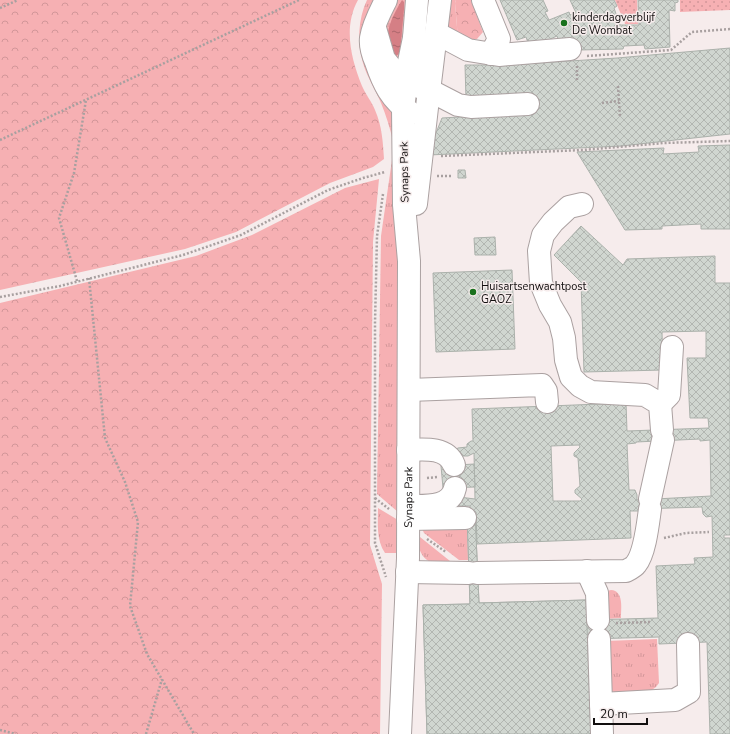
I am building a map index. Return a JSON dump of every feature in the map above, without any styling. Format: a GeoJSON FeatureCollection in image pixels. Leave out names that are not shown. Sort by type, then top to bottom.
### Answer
{"type":"FeatureCollection","features":[{"type":"Feature","properties":{"kind":"street"},"geometry":{"type":"LineString","coordinates":[[386,0],[378,16],[371,38],[372,50],[383,82],[394,98],[403,108],[426,121]]}},
{"type":"Feature","properties":{"kind":"street","name":"Synaps Park"},"geometry":{"type":"LineString","coordinates":[[400,734],[407,572],[409,390],[409,261],[404,205],[403,108],[408,62],[414,38],[417,0]]}},
{"type":"Feature","properties":{"kind":"street"},"geometry":{"type":"LineString","coordinates":[[429,90],[440,0]]}},
{"type":"Feature","properties":{"kind":"street"},"geometry":{"type":"LineString","coordinates":[[483,0],[500,39],[491,54]]}},
{"type":"Feature","properties":{"kind":"street"},"geometry":{"type":"LineString","coordinates":[[374,28],[384,59],[397,75],[406,83],[429,90],[458,105],[471,107],[528,104]]}},
{"type":"Feature","properties":{"kind":"street","name":"Synaps Park"},"geometry":{"type":"LineString","coordinates":[[409,261],[429,90],[414,38]]}},
{"type":"Feature","properties":{"kind":"street"},"geometry":{"type":"LineString","coordinates":[[435,40],[468,50],[499,55],[577,56]]}},
{"type":"Feature","properties":{"kind":"street"},"geometry":{"type":"LineString","coordinates":[[582,204],[569,207],[553,222],[543,235],[538,251],[541,283],[550,305],[560,322],[564,338],[566,360],[571,377],[580,386],[591,392],[645,395],[660,404]]}},
{"type":"Feature","properties":{"kind":"street"},"geometry":{"type":"LineString","coordinates":[[660,404],[670,395],[672,347]]}},
{"type":"Feature","properties":{"kind":"street"},"geometry":{"type":"LineString","coordinates":[[409,390],[542,385],[546,391],[547,402]]}},
{"type":"Feature","properties":{"kind":"street"},"geometry":{"type":"LineString","coordinates":[[407,572],[473,573],[626,571],[636,566],[648,524],[650,504],[663,435],[660,404]]}},
{"type":"Feature","properties":{"kind":"street"},"geometry":{"type":"LineString","coordinates":[[408,450],[434,450],[446,455],[452,460],[450,477],[454,492],[450,498],[438,504],[408,512]]}},
{"type":"Feature","properties":{"kind":"street"},"geometry":{"type":"LineString","coordinates":[[408,512],[465,518]]}},
{"type":"Feature","properties":{"kind":"street"},"geometry":{"type":"LineString","coordinates":[[587,571],[597,593],[603,627],[601,704],[602,734]]}},
{"type":"Feature","properties":{"kind":"street"},"geometry":{"type":"LineString","coordinates":[[601,704],[675,700],[689,692],[688,644]]}},
{"type":"Feature","properties":{"kind":"path"},"geometry":{"type":"LineString","coordinates":[[0,8],[18,0]]}},
{"type":"Feature","properties":{"kind":"path"},"geometry":{"type":"LineString","coordinates":[[0,140],[299,0]]}},
{"type":"Feature","properties":{"kind":"path"},"geometry":{"type":"LineString","coordinates":[[577,81],[577,56],[671,50],[692,32],[730,29]]}},
{"type":"Feature","properties":{"kind":"path"},"geometry":{"type":"LineString","coordinates":[[618,86],[620,117]]}},
{"type":"Feature","properties":{"kind":"path"},"geometry":{"type":"LineString","coordinates":[[77,281],[59,218],[74,173],[86,100]]}},
{"type":"Feature","properties":{"kind":"path"},"geometry":{"type":"LineString","coordinates":[[602,103],[619,101]]}},
{"type":"Feature","properties":{"kind":"path"},"geometry":{"type":"LineString","coordinates":[[440,156],[583,150],[664,143],[730,141]]}},
{"type":"Feature","properties":{"kind":"path"},"geometry":{"type":"LineString","coordinates":[[385,179],[386,165]]}},
{"type":"Feature","properties":{"kind":"path"},"geometry":{"type":"LineString","coordinates":[[0,297],[60,286],[183,255],[241,235],[328,190],[386,172]]}},
{"type":"Feature","properties":{"kind":"path"},"geometry":{"type":"LineString","coordinates":[[375,543],[375,324],[377,236],[383,193]]}},
{"type":"Feature","properties":{"kind":"path"},"geometry":{"type":"LineString","coordinates":[[90,278],[105,438],[125,482],[138,522],[130,606],[147,654],[194,734]]}},
{"type":"Feature","properties":{"kind":"path"},"geometry":{"type":"LineString","coordinates":[[426,478],[450,477]]}},
{"type":"Feature","properties":{"kind":"path"},"geometry":{"type":"LineString","coordinates":[[425,537],[448,554]]}},
{"type":"Feature","properties":{"kind":"path"},"geometry":{"type":"LineString","coordinates":[[603,627],[652,622]]}},
{"type":"Feature","properties":{"kind":"path"},"geometry":{"type":"LineString","coordinates":[[146,734],[162,678]]}},
{"type":"Feature","properties":{"kind":"path"},"geometry":{"type":"LineString","coordinates":[[0,730],[16,734]]}},
{"type":"Feature","properties":{"kind":"green space"},"geometry":{"type":"Polygon","coordinates":[[[0,0],[358,0],[353,10],[350,43],[358,76],[374,107],[381,128],[384,159],[373,167],[330,183],[236,232],[185,249],[0,290],[0,0]]]}},
{"type":"Feature","properties":{"kind":"green space"},"geometry":{"type":"Polygon","coordinates":[[[367,0],[376,0],[394,106],[393,141],[385,112],[367,73],[361,55],[359,31],[367,0]]]}},
{"type":"Feature","properties":{"kind":"green space"},"geometry":{"type":"Polygon","coordinates":[[[394,0],[410,0],[403,70],[386,47],[385,22],[394,0]]]}},
{"type":"Feature","properties":{"kind":"green space"},"geometry":{"type":"Polygon","coordinates":[[[449,0],[456,0],[458,39],[447,29],[449,0]]]}},
{"type":"Feature","properties":{"kind":"green space"},"geometry":{"type":"Polygon","coordinates":[[[456,0],[471,0],[483,32],[477,39],[458,39],[456,0]]]}},
{"type":"Feature","properties":{"kind":"green space"},"geometry":{"type":"Polygon","coordinates":[[[615,0],[637,0],[638,24],[625,24],[615,0]]]}},
{"type":"Feature","properties":{"kind":"green space"},"geometry":{"type":"Polygon","coordinates":[[[680,0],[730,0],[730,10],[680,12],[680,0]]]}},
{"type":"Feature","properties":{"kind":"green space"},"geometry":{"type":"Polygon","coordinates":[[[399,151],[398,512],[377,494],[381,236],[393,153],[399,151]]]}},
{"type":"Feature","properties":{"kind":"green space"},"geometry":{"type":"Polygon","coordinates":[[[379,179],[373,242],[370,545],[382,584],[380,734],[0,734],[0,303],[196,256],[252,235],[345,188],[379,179]]]}},
{"type":"Feature","properties":{"kind":"green space"},"geometry":{"type":"Polygon","coordinates":[[[378,508],[398,520],[399,553],[385,553],[382,548],[378,531],[378,508]]]}},
{"type":"Feature","properties":{"kind":"green space"},"geometry":{"type":"Polygon","coordinates":[[[467,524],[468,560],[459,560],[424,533],[421,526],[467,524]]]}},
{"type":"Feature","properties":{"kind":"green space"},"geometry":{"type":"Polygon","coordinates":[[[415,533],[455,565],[437,564],[426,560],[417,543],[415,533]]]}},
{"type":"Feature","properties":{"kind":"green space"},"geometry":{"type":"Polygon","coordinates":[[[611,590],[618,593],[620,597],[621,618],[604,619],[607,591],[611,590]]]}},
{"type":"Feature","properties":{"kind":"green space"},"geometry":{"type":"Polygon","coordinates":[[[657,639],[659,683],[656,687],[649,692],[615,693],[610,689],[606,641],[657,639]]]}},
{"type":"Feature","properties":{"kind":"water"},"geometry":{"type":"Polygon","coordinates":[[[402,0],[404,2],[404,9],[400,53],[396,56],[388,43],[388,36],[391,20],[402,0]]]}},
{"type":"Feature","properties":{"kind":"building","name":"kinderdagverblijf De Wombat"},"geometry":{"type":"Polygon","coordinates":[[[500,0],[543,0],[548,11],[545,12],[549,20],[569,12],[570,15],[576,13],[570,0],[614,0],[617,6],[614,8],[620,25],[639,25],[638,0],[678,0],[678,2],[675,3],[675,11],[669,10],[670,47],[645,49],[644,45],[624,46],[623,49],[579,50],[561,46],[557,36],[530,48],[526,37],[517,40],[500,0]]]}},
{"type":"Feature","properties":{"kind":"building"},"geometry":{"type":"Polygon","coordinates":[[[730,48],[730,134],[621,146],[429,155],[430,148],[442,118],[529,113],[466,99],[465,65],[507,65],[617,58],[730,48]]]}},
{"type":"Feature","properties":{"kind":"building"},"geometry":{"type":"Polygon","coordinates":[[[730,145],[730,229],[701,229],[701,224],[662,226],[662,229],[625,230],[577,152],[664,148],[663,154],[699,152],[698,146],[730,145]]]}},
{"type":"Feature","properties":{"kind":"building"},"geometry":{"type":"Polygon","coordinates":[[[458,170],[465,170],[466,178],[458,178],[458,170]]]}},
{"type":"Feature","properties":{"kind":"building"},"geometry":{"type":"Polygon","coordinates":[[[581,226],[623,265],[627,259],[715,256],[715,283],[730,283],[730,535],[724,535],[724,538],[730,538],[730,734],[710,734],[707,642],[659,644],[659,637],[588,639],[591,734],[427,734],[423,605],[470,604],[467,513],[475,513],[479,603],[586,600],[587,620],[658,618],[656,566],[695,564],[694,558],[713,557],[712,516],[706,517],[703,514],[702,507],[638,509],[639,511],[630,511],[631,538],[477,544],[476,512],[470,509],[470,506],[460,506],[457,504],[459,497],[475,499],[474,453],[468,456],[458,456],[455,450],[458,448],[467,447],[467,444],[473,441],[472,409],[626,403],[627,431],[709,428],[708,418],[690,418],[687,358],[706,358],[706,331],[662,332],[663,370],[584,372],[581,282],[554,255],[581,226]],[[700,439],[636,442],[627,444],[629,490],[635,490],[637,500],[711,496],[710,440],[700,441],[700,439]],[[579,445],[551,446],[553,501],[580,501],[582,499],[575,493],[575,490],[580,486],[578,458],[574,456],[574,453],[580,447],[579,445]]]}},
{"type":"Feature","properties":{"kind":"building"},"geometry":{"type":"Polygon","coordinates":[[[495,237],[496,255],[475,255],[474,238],[495,237]]]}},
{"type":"Feature","properties":{"kind":"building","name":"Huisartsenwachtpost GAOZ"},"geometry":{"type":"Polygon","coordinates":[[[512,270],[515,349],[436,352],[433,273],[512,270]]]}},
{"type":"Feature","properties":{"kind":"building"},"geometry":{"type":"Polygon","coordinates":[[[474,464],[475,487],[443,488],[441,466],[474,464]]]}},
{"type":"Feature","properties":{"kind":"building"},"geometry":{"type":"Polygon","coordinates":[[[467,513],[475,513],[479,603],[586,600],[591,734],[427,734],[423,605],[470,604],[467,513]]]}},
{"type":"Feature","properties":{"kind":"place","name":"kinderdagverblijf De Wombat"},"geometry":{"type":"Point","coordinates":[564,23]}},
{"type":"Feature","properties":{"kind":"place","name":"Huisartsenwachtpost GAOZ"},"geometry":{"type":"Point","coordinates":[473,292]}}]}
